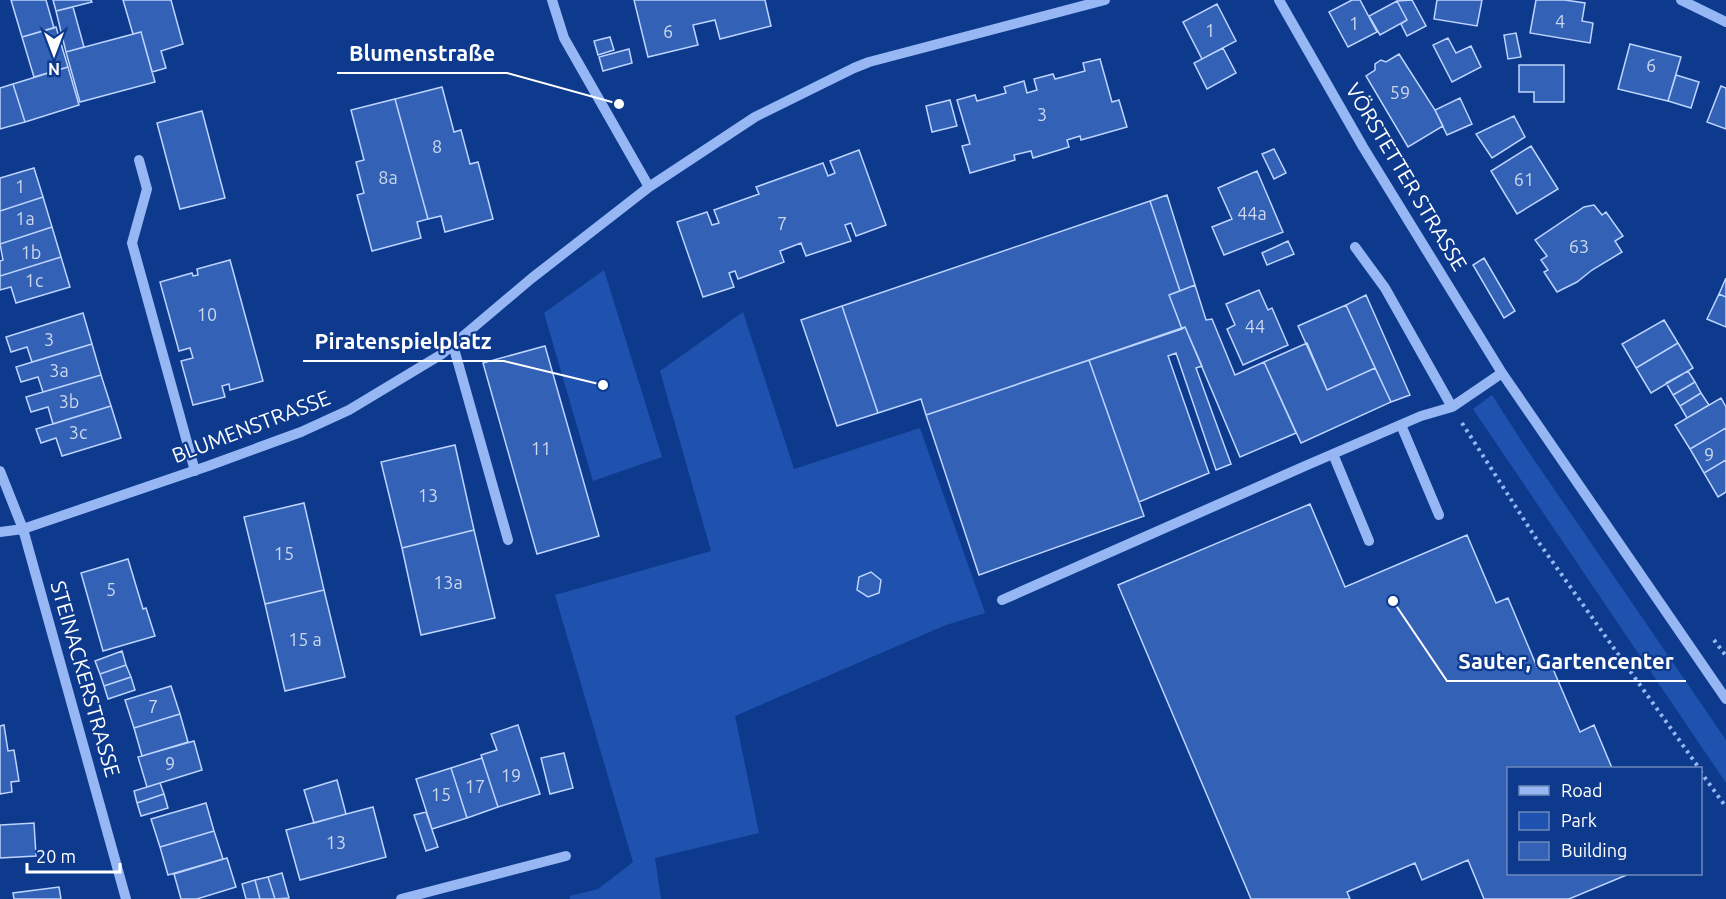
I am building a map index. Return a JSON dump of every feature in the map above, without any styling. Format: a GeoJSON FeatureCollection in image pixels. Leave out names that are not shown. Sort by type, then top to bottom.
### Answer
{"type":"FeatureCollection","features":[{"type":"Feature","properties":{"kind":"street"},"geometry":{"type":"LineString","coordinates":[[552,0],[564,38],[649,187]]}},
{"type":"Feature","properties":{"kind":"street","name":"BLUMENSTRASSE"},"geometry":{"type":"LineString","coordinates":[[0,532],[22,529],[195,471],[301,432],[349,410],[442,354],[532,278],[649,187],[754,117],[854,68],[869,62],[1105,0]]}},
{"type":"Feature","properties":{"kind":"street","name":"VÖRSTETTER STRASSE"},"geometry":{"type":"LineString","coordinates":[[1279,0],[1363,147],[1502,373],[1726,699]]}},
{"type":"Feature","properties":{"kind":"street"},"geometry":{"type":"LineString","coordinates":[[1681,0],[1726,22]]}},
{"type":"Feature","properties":{"kind":"street"},"geometry":{"type":"LineString","coordinates":[[139,160],[147,189],[132,243],[195,471]]}},
{"type":"Feature","properties":{"kind":"street"},"geometry":{"type":"LineString","coordinates":[[1355,247],[1385,288],[1452,406]]}},
{"type":"Feature","properties":{"kind":"street"},"geometry":{"type":"LineString","coordinates":[[453,345],[508,540]]}},
{"type":"Feature","properties":{"kind":"street"},"geometry":{"type":"LineString","coordinates":[[1002,600],[1421,416],[1452,406],[1502,373]]}},
{"type":"Feature","properties":{"kind":"street"},"geometry":{"type":"LineString","coordinates":[[1401,425],[1439,514]]}},
{"type":"Feature","properties":{"kind":"street"},"geometry":{"type":"LineString","coordinates":[[1333,454],[1369,541]]}},
{"type":"Feature","properties":{"kind":"street","name":"STEINACKERSTRASSE"},"geometry":{"type":"LineString","coordinates":[[0,471],[22,529],[126,899]]}},
{"type":"Feature","properties":{"kind":"street"},"geometry":{"type":"LineString","coordinates":[[401,899],[566,856]]}},
{"type":"Feature","properties":{"kind":"path"},"geometry":{"type":"LineString","coordinates":[[1452,406],[1538,540],[1698,767]]}},
{"type":"Feature","properties":{"kind":"path"},"geometry":{"type":"LineString","coordinates":[[1702,773],[1726,807]]}},
{"type":"Feature","properties":{"kind":"green space"},"geometry":{"type":"Polygon","coordinates":[[[604,270],[662,457],[593,481],[544,313],[604,270]]]}},
{"type":"Feature","properties":{"kind":"green space"},"geometry":{"type":"Polygon","coordinates":[[[743,312],[794,469],[920,428],[985,613],[946,625],[735,716],[759,833],[655,858],[661,899],[570,899],[570,896],[598,889],[633,862],[555,595],[711,551],[660,371],[743,312]]]}},
{"type":"Feature","properties":{"kind":"green space"},"geometry":{"type":"Polygon","coordinates":[[[1492,395],[1726,740],[1726,783],[1473,409],[1492,395]]]}},
{"type":"Feature","properties":{"kind":"building"},"geometry":{"type":"Polygon","coordinates":[[[11,0],[46,0],[54,28],[22,37],[11,0]]]}},
{"type":"Feature","properties":{"kind":"building"},"geometry":{"type":"Polygon","coordinates":[[[53,0],[91,0],[92,2],[56,11],[53,0]]]}},
{"type":"Feature","properties":{"kind":"building"},"geometry":{"type":"Polygon","coordinates":[[[123,0],[171,0],[183,44],[161,51],[166,68],[152,72],[141,32],[133,34],[123,0]]]}},
{"type":"Feature","properties":{"kind":"building"},"geometry":{"type":"Polygon","coordinates":[[[634,0],[765,0],[771,26],[720,39],[715,20],[693,25],[698,45],[648,57],[634,0]]]}},
{"type":"Feature","properties":{"kind":"building"},"geometry":{"type":"Polygon","coordinates":[[[1352,0],[1360,0],[1377,32],[1348,47],[1329,12],[1352,0]]]}},
{"type":"Feature","properties":{"kind":"building"},"geometry":{"type":"Polygon","coordinates":[[[1412,0],[1426,26],[1407,36],[1401,24],[1407,20],[1397,1],[1412,0]]]}},
{"type":"Feature","properties":{"kind":"building"},"geometry":{"type":"Polygon","coordinates":[[[1437,0],[1482,0],[1477,26],[1434,19],[1437,0]]]}},
{"type":"Feature","properties":{"kind":"building"},"geometry":{"type":"Polygon","coordinates":[[[1536,0],[1585,3],[1582,21],[1593,23],[1590,43],[1530,33],[1536,0]]]}},
{"type":"Feature","properties":{"kind":"building"},"geometry":{"type":"Polygon","coordinates":[[[1397,1],[1407,20],[1380,35],[1369,16],[1397,1]]]}},
{"type":"Feature","properties":{"kind":"building"},"geometry":{"type":"Polygon","coordinates":[[[1217,4],[1236,41],[1202,59],[1183,22],[1217,4]]]}},
{"type":"Feature","properties":{"kind":"building"},"geometry":{"type":"Polygon","coordinates":[[[73,7],[84,47],[66,52],[56,11],[73,7]]]}},
{"type":"Feature","properties":{"kind":"building"},"geometry":{"type":"Polygon","coordinates":[[[56,27],[68,67],[34,77],[22,37],[56,27]]]}},
{"type":"Feature","properties":{"kind":"building"},"geometry":{"type":"Polygon","coordinates":[[[141,32],[155,82],[80,102],[66,52],[141,32]]]}},
{"type":"Feature","properties":{"kind":"building"},"geometry":{"type":"Polygon","coordinates":[[[1516,33],[1521,57],[1508,59],[1504,35],[1516,33]]]}},
{"type":"Feature","properties":{"kind":"building"},"geometry":{"type":"Polygon","coordinates":[[[610,37],[614,50],[598,55],[594,41],[610,37]]]}},
{"type":"Feature","properties":{"kind":"building"},"geometry":{"type":"Polygon","coordinates":[[[1448,38],[1456,53],[1471,46],[1481,67],[1452,82],[1433,45],[1448,38]]]}},
{"type":"Feature","properties":{"kind":"building"},"geometry":{"type":"Polygon","coordinates":[[[1630,44],[1681,57],[1668,101],[1618,89],[1630,44]]]}},
{"type":"Feature","properties":{"kind":"building"},"geometry":{"type":"Polygon","coordinates":[[[1223,48],[1236,73],[1207,89],[1194,63],[1223,48]]]}},
{"type":"Feature","properties":{"kind":"building"},"geometry":{"type":"Polygon","coordinates":[[[629,49],[632,63],[603,71],[599,57],[629,49]]]}},
{"type":"Feature","properties":{"kind":"building"},"geometry":{"type":"Polygon","coordinates":[[[1399,54],[1443,126],[1408,147],[1366,76],[1375,70],[1375,64],[1381,60],[1386,62],[1399,54]]]}},
{"type":"Feature","properties":{"kind":"building"},"geometry":{"type":"Polygon","coordinates":[[[1100,59],[1112,102],[1119,100],[1127,127],[1081,140],[1080,136],[1067,140],[1069,147],[1033,158],[1031,151],[1014,155],[1015,160],[970,173],[962,146],[970,144],[957,100],[975,95],[977,101],[1006,93],[1004,87],[1024,81],[1027,93],[1037,90],[1034,79],[1053,74],[1055,79],[1085,71],[1083,63],[1100,59]]]}},
{"type":"Feature","properties":{"kind":"building"},"geometry":{"type":"Polygon","coordinates":[[[1519,65],[1564,65],[1564,102],[1534,102],[1534,92],[1519,92],[1519,65]]]}},
{"type":"Feature","properties":{"kind":"building"},"geometry":{"type":"Polygon","coordinates":[[[68,67],[79,105],[25,122],[13,84],[68,67]]]}},
{"type":"Feature","properties":{"kind":"building"},"geometry":{"type":"Polygon","coordinates":[[[1676,75],[1699,82],[1691,108],[1668,101],[1676,75]]]}},
{"type":"Feature","properties":{"kind":"building"},"geometry":{"type":"Polygon","coordinates":[[[13,84],[25,122],[0,129],[0,88],[13,84]]]}},
{"type":"Feature","properties":{"kind":"building"},"geometry":{"type":"Polygon","coordinates":[[[1721,86],[1726,88],[1726,129],[1707,122],[1721,86]]]}},
{"type":"Feature","properties":{"kind":"building"},"geometry":{"type":"Polygon","coordinates":[[[442,87],[454,132],[461,130],[470,164],[478,162],[493,219],[445,232],[441,216],[428,219],[395,99],[442,87]]]}},
{"type":"Feature","properties":{"kind":"building"},"geometry":{"type":"Polygon","coordinates":[[[1460,98],[1472,124],[1447,135],[1435,110],[1460,98]]]}},
{"type":"Feature","properties":{"kind":"building"},"geometry":{"type":"Polygon","coordinates":[[[395,99],[428,219],[417,222],[421,238],[372,251],[357,195],[364,193],[356,162],[364,160],[351,110],[395,99]]]}},
{"type":"Feature","properties":{"kind":"building"},"geometry":{"type":"Polygon","coordinates":[[[950,100],[957,126],[932,132],[926,106],[950,100]]]}},
{"type":"Feature","properties":{"kind":"building"},"geometry":{"type":"Polygon","coordinates":[[[202,111],[225,198],[180,209],[157,123],[202,111]]]}},
{"type":"Feature","properties":{"kind":"building"},"geometry":{"type":"Polygon","coordinates":[[[1514,116],[1525,137],[1492,158],[1476,134],[1514,116]]]}},
{"type":"Feature","properties":{"kind":"building"},"geometry":{"type":"Polygon","coordinates":[[[1531,146],[1558,189],[1517,214],[1491,171],[1531,146]]]}},
{"type":"Feature","properties":{"kind":"building"},"geometry":{"type":"Polygon","coordinates":[[[1274,149],[1286,173],[1274,179],[1262,154],[1274,149]]]}},
{"type":"Feature","properties":{"kind":"building"},"geometry":{"type":"Polygon","coordinates":[[[859,150],[886,225],[856,236],[851,223],[845,225],[851,241],[806,256],[801,243],[780,251],[784,262],[738,279],[735,271],[729,273],[734,287],[703,297],[677,222],[707,212],[712,225],[719,223],[714,210],[759,194],[756,187],[823,163],[828,176],[835,173],[830,161],[859,150]]]}},
{"type":"Feature","properties":{"kind":"building"},"geometry":{"type":"Polygon","coordinates":[[[34,168],[43,197],[0,211],[0,178],[34,168]]]}},
{"type":"Feature","properties":{"kind":"building"},"geometry":{"type":"Polygon","coordinates":[[[1257,171],[1283,232],[1224,255],[1212,227],[1232,219],[1218,188],[1257,171]]]}},
{"type":"Feature","properties":{"kind":"building"},"geometry":{"type":"Polygon","coordinates":[[[1167,195],[1195,285],[1180,291],[1150,201],[1167,195]]]}},
{"type":"Feature","properties":{"kind":"building"},"geometry":{"type":"Polygon","coordinates":[[[43,197],[52,227],[0,244],[0,211],[43,197]]]}},
{"type":"Feature","properties":{"kind":"building"},"geometry":{"type":"Polygon","coordinates":[[[1150,201],[1180,291],[1169,295],[1182,329],[926,415],[921,399],[878,413],[842,306],[1150,201]]]}},
{"type":"Feature","properties":{"kind":"building"},"geometry":{"type":"Polygon","coordinates":[[[1594,205],[1602,215],[1606,212],[1623,236],[1615,241],[1622,252],[1577,282],[1557,292],[1544,272],[1548,270],[1541,260],[1547,256],[1535,240],[1584,207],[1594,205]]]}},
{"type":"Feature","properties":{"kind":"building"},"geometry":{"type":"Polygon","coordinates":[[[52,227],[61,257],[0,276],[0,261],[3,260],[0,244],[52,227]]]}},
{"type":"Feature","properties":{"kind":"building"},"geometry":{"type":"Polygon","coordinates":[[[1288,241],[1294,254],[1267,265],[1262,253],[1288,241]]]}},
{"type":"Feature","properties":{"kind":"building"},"geometry":{"type":"Polygon","coordinates":[[[61,257],[70,287],[16,303],[11,287],[0,290],[0,276],[61,257]]]}},
{"type":"Feature","properties":{"kind":"building"},"geometry":{"type":"Polygon","coordinates":[[[1484,258],[1515,311],[1504,318],[1473,265],[1484,258]]]}},
{"type":"Feature","properties":{"kind":"building"},"geometry":{"type":"Polygon","coordinates":[[[230,260],[263,381],[230,390],[229,384],[222,386],[225,397],[193,405],[181,361],[193,358],[190,348],[179,351],[160,282],[192,273],[193,276],[198,275],[197,269],[230,260]]]}},
{"type":"Feature","properties":{"kind":"building"},"geometry":{"type":"Polygon","coordinates":[[[1726,278],[1726,297],[1719,294],[1726,278]]]}},
{"type":"Feature","properties":{"kind":"building"},"geometry":{"type":"Polygon","coordinates":[[[1195,285],[1206,320],[1212,319],[1235,375],[1264,362],[1296,433],[1240,457],[1185,327],[1182,329],[1169,295],[1195,285]]]}},
{"type":"Feature","properties":{"kind":"building"},"geometry":{"type":"Polygon","coordinates":[[[1259,290],[1268,310],[1272,308],[1288,345],[1243,365],[1227,329],[1235,325],[1226,304],[1259,290]]]}},
{"type":"Feature","properties":{"kind":"building"},"geometry":{"type":"Polygon","coordinates":[[[1719,294],[1726,297],[1726,327],[1707,319],[1719,294]]]}},
{"type":"Feature","properties":{"kind":"building"},"geometry":{"type":"Polygon","coordinates":[[[1366,295],[1410,395],[1391,402],[1346,305],[1366,295]]]}},
{"type":"Feature","properties":{"kind":"building"},"geometry":{"type":"Polygon","coordinates":[[[1346,305],[1375,368],[1327,390],[1298,326],[1346,305]]]}},
{"type":"Feature","properties":{"kind":"building"},"geometry":{"type":"Polygon","coordinates":[[[842,306],[878,413],[837,426],[801,320],[842,306]]]}},
{"type":"Feature","properties":{"kind":"building"},"geometry":{"type":"Polygon","coordinates":[[[83,313],[92,344],[32,362],[27,347],[11,352],[6,337],[83,313]]]}},
{"type":"Feature","properties":{"kind":"building"},"geometry":{"type":"Polygon","coordinates":[[[1664,320],[1678,343],[1636,368],[1622,344],[1664,320]]]}},
{"type":"Feature","properties":{"kind":"building"},"geometry":{"type":"Polygon","coordinates":[[[1185,327],[1202,366],[1196,368],[1231,464],[1216,470],[1176,353],[1168,356],[1209,473],[1139,502],[1089,360],[1185,327]]]}},
{"type":"Feature","properties":{"kind":"building"},"geometry":{"type":"Polygon","coordinates":[[[1307,343],[1327,390],[1375,368],[1391,402],[1301,443],[1264,362],[1307,343]]]}},
{"type":"Feature","properties":{"kind":"building"},"geometry":{"type":"Polygon","coordinates":[[[1678,343],[1693,368],[1651,393],[1636,368],[1678,343]]]}},
{"type":"Feature","properties":{"kind":"building"},"geometry":{"type":"Polygon","coordinates":[[[92,344],[101,375],[43,392],[38,377],[21,382],[16,367],[92,344]]]}},
{"type":"Feature","properties":{"kind":"building"},"geometry":{"type":"Polygon","coordinates":[[[545,346],[599,536],[537,554],[483,363],[545,346]]]}},
{"type":"Feature","properties":{"kind":"building"},"geometry":{"type":"Polygon","coordinates":[[[1089,360],[1144,516],[979,575],[926,415],[1089,360]]]}},
{"type":"Feature","properties":{"kind":"building"},"geometry":{"type":"Polygon","coordinates":[[[1688,371],[1695,382],[1673,395],[1666,383],[1688,371]]]}},
{"type":"Feature","properties":{"kind":"building"},"geometry":{"type":"Polygon","coordinates":[[[101,375],[111,406],[53,424],[48,407],[31,412],[26,397],[101,375]]]}},
{"type":"Feature","properties":{"kind":"building"},"geometry":{"type":"Polygon","coordinates":[[[1695,382],[1701,393],[1680,406],[1673,395],[1695,382]]]}},
{"type":"Feature","properties":{"kind":"building"},"geometry":{"type":"Polygon","coordinates":[[[1701,393],[1709,405],[1687,418],[1680,406],[1701,393]]]}},
{"type":"Feature","properties":{"kind":"building"},"geometry":{"type":"Polygon","coordinates":[[[1721,398],[1726,407],[1726,428],[1690,449],[1675,425],[1721,398]]]}},
{"type":"Feature","properties":{"kind":"building"},"geometry":{"type":"Polygon","coordinates":[[[111,406],[121,438],[62,456],[56,438],[41,443],[36,429],[111,406]]]}},
{"type":"Feature","properties":{"kind":"building"},"geometry":{"type":"Polygon","coordinates":[[[1726,428],[1726,460],[1704,473],[1690,449],[1726,428]]]}},
{"type":"Feature","properties":{"kind":"building"},"geometry":{"type":"Polygon","coordinates":[[[455,445],[474,530],[402,548],[381,462],[455,445]]]}},
{"type":"Feature","properties":{"kind":"building"},"geometry":{"type":"Polygon","coordinates":[[[1726,460],[1726,492],[1718,497],[1704,473],[1726,460]]]}},
{"type":"Feature","properties":{"kind":"building"},"geometry":{"type":"Polygon","coordinates":[[[304,503],[324,590],[265,604],[244,517],[304,503]]]}},
{"type":"Feature","properties":{"kind":"building"},"geometry":{"type":"Polygon","coordinates":[[[1310,504],[1345,587],[1467,535],[1496,603],[1508,598],[1537,667],[1550,662],[1580,732],[1594,725],[1612,767],[1507,767],[1507,875],[1627,875],[1569,899],[1484,899],[1468,860],[1422,880],[1415,863],[1347,892],[1350,899],[1251,899],[1118,585],[1310,504]]]}},
{"type":"Feature","properties":{"kind":"building"},"geometry":{"type":"Polygon","coordinates":[[[474,530],[495,618],[421,635],[402,548],[474,530]]]}},
{"type":"Feature","properties":{"kind":"building"},"geometry":{"type":"Polygon","coordinates":[[[128,559],[143,609],[146,608],[155,636],[103,651],[81,573],[128,559]]]}},
{"type":"Feature","properties":{"kind":"building"},"geometry":{"type":"Polygon","coordinates":[[[871,572],[881,580],[879,593],[868,597],[857,590],[859,577],[871,572]]]}},
{"type":"Feature","properties":{"kind":"building"},"geometry":{"type":"Polygon","coordinates":[[[324,590],[345,677],[285,691],[265,604],[324,590]]]}},
{"type":"Feature","properties":{"kind":"building"},"geometry":{"type":"Polygon","coordinates":[[[122,651],[126,665],[100,674],[95,661],[122,651]]]}},
{"type":"Feature","properties":{"kind":"building"},"geometry":{"type":"Polygon","coordinates":[[[126,665],[131,677],[104,686],[100,674],[126,665]]]}},
{"type":"Feature","properties":{"kind":"building"},"geometry":{"type":"Polygon","coordinates":[[[131,677],[135,690],[108,699],[104,686],[131,677]]]}},
{"type":"Feature","properties":{"kind":"building"},"geometry":{"type":"Polygon","coordinates":[[[171,686],[180,714],[134,728],[125,700],[171,686]]]}},
{"type":"Feature","properties":{"kind":"building"},"geometry":{"type":"Polygon","coordinates":[[[180,714],[188,742],[142,756],[134,728],[180,714]]]}},
{"type":"Feature","properties":{"kind":"building"},"geometry":{"type":"Polygon","coordinates":[[[4,725],[8,751],[14,750],[19,781],[11,782],[12,792],[0,794],[0,726],[4,725]]]}},
{"type":"Feature","properties":{"kind":"building"},"geometry":{"type":"Polygon","coordinates":[[[518,725],[540,794],[498,807],[481,755],[497,750],[491,734],[518,725]]]}},
{"type":"Feature","properties":{"kind":"building"},"geometry":{"type":"Polygon","coordinates":[[[194,741],[202,770],[147,787],[138,757],[194,741]]]}},
{"type":"Feature","properties":{"kind":"building"},"geometry":{"type":"Polygon","coordinates":[[[564,753],[573,788],[550,794],[541,758],[564,753]]]}},
{"type":"Feature","properties":{"kind":"building"},"geometry":{"type":"Polygon","coordinates":[[[482,758],[498,807],[467,818],[451,768],[482,758]]]}},
{"type":"Feature","properties":{"kind":"building"},"geometry":{"type":"Polygon","coordinates":[[[451,768],[467,818],[432,829],[416,779],[451,768]]]}},
{"type":"Feature","properties":{"kind":"building"},"geometry":{"type":"Polygon","coordinates":[[[337,780],[346,814],[314,823],[304,790],[337,780]]]}},
{"type":"Feature","properties":{"kind":"building"},"geometry":{"type":"Polygon","coordinates":[[[160,783],[164,794],[137,803],[134,791],[160,783]]]}},
{"type":"Feature","properties":{"kind":"building"},"geometry":{"type":"Polygon","coordinates":[[[164,794],[168,808],[141,816],[137,803],[164,794]]]}},
{"type":"Feature","properties":{"kind":"building"},"geometry":{"type":"Polygon","coordinates":[[[206,803],[214,831],[160,847],[151,819],[206,803]]]}},
{"type":"Feature","properties":{"kind":"building"},"geometry":{"type":"Polygon","coordinates":[[[373,807],[386,857],[300,880],[286,830],[373,807]]]}},
{"type":"Feature","properties":{"kind":"building"},"geometry":{"type":"Polygon","coordinates":[[[426,812],[438,847],[426,851],[414,815],[426,812]]]}},
{"type":"Feature","properties":{"kind":"building"},"geometry":{"type":"Polygon","coordinates":[[[34,823],[36,856],[0,858],[0,825],[34,823]]]}},
{"type":"Feature","properties":{"kind":"building"},"geometry":{"type":"Polygon","coordinates":[[[214,831],[223,859],[168,875],[160,847],[214,831]]]}},
{"type":"Feature","properties":{"kind":"building"},"geometry":{"type":"Polygon","coordinates":[[[227,858],[236,887],[197,899],[181,899],[174,874],[227,858]]]}},
{"type":"Feature","properties":{"kind":"building"},"geometry":{"type":"Polygon","coordinates":[[[282,873],[289,898],[275,899],[268,877],[282,873]]]}},
{"type":"Feature","properties":{"kind":"building"},"geometry":{"type":"Polygon","coordinates":[[[268,877],[275,899],[260,899],[255,880],[268,877]]]}},
{"type":"Feature","properties":{"kind":"building"},"geometry":{"type":"Polygon","coordinates":[[[255,880],[260,899],[246,899],[242,884],[255,880]]]}},
{"type":"Feature","properties":{"kind":"building"},"geometry":{"type":"Polygon","coordinates":[[[59,887],[61,899],[14,899],[13,893],[59,887]]]}},
{"type":"Feature","properties":{"kind":"place","name":"Blumenstraße"},"geometry":{"type":"Point","coordinates":[619,104]}},
{"type":"Feature","properties":{"kind":"place","name":"Piratenspielplatz"},"geometry":{"type":"Point","coordinates":[603,385]}},
{"type":"Feature","properties":{"kind":"place","name":"Sauter, Gartencenter"},"geometry":{"type":"Point","coordinates":[1393,601]}}]}
